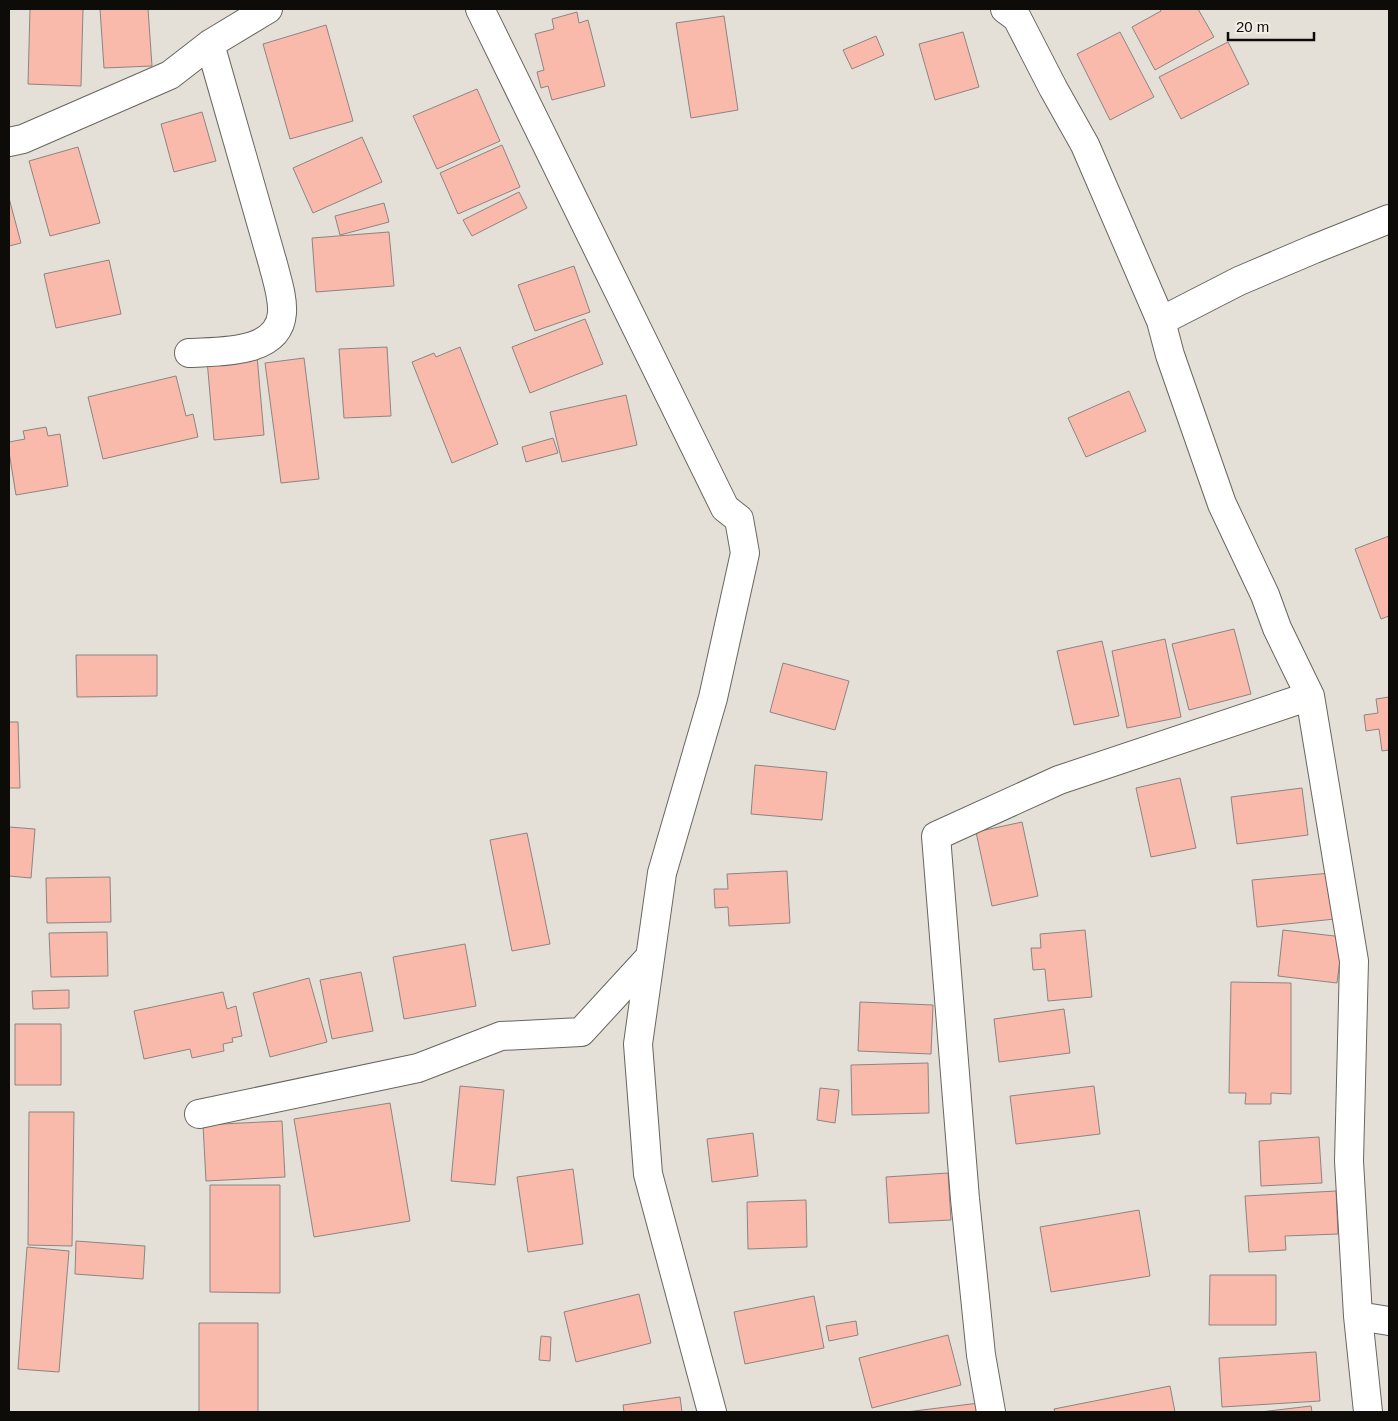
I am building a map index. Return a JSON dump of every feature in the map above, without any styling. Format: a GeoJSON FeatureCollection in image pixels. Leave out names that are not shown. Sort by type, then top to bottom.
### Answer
{"type":"FeatureCollection","features":[{"type":"Feature","properties":{"kind":"street"},"geometry":{"type":"LineString","coordinates":[[9,142],[23,139],[170,75],[210,44],[268,9]]}},
{"type":"Feature","properties":{"kind":"street"},"geometry":{"type":"LineString","coordinates":[[480,9],[725,508],[739,519],[745,553],[713,698],[662,873],[638,1044],[648,1174],[712,1412]]}},
{"type":"Feature","properties":{"kind":"street"},"geometry":{"type":"LineString","coordinates":[[1005,9],[1016,18],[1086,145],[1161,321],[1170,354],[1222,504],[1265,595],[1277,628],[1310,696],[1354,960],[1349,1161],[1358,1316],[1368,1412]]}},
{"type":"Feature","properties":{"kind":"street"},"geometry":{"type":"LineString","coordinates":[[189,353],[233,350],[259,344],[269,339],[278,326],[282,314],[280,293],[273,264],[210,44]]}},
{"type":"Feature","properties":{"kind":"street"},"geometry":{"type":"LineString","coordinates":[[1161,321],[1239,281],[1389,220]]}},
{"type":"Feature","properties":{"kind":"street"},"geometry":{"type":"LineString","coordinates":[[990,1412],[980,1355],[965,1199],[936,836],[1059,780],[1310,696]]}},
{"type":"Feature","properties":{"kind":"street"},"geometry":{"type":"LineString","coordinates":[[199,1114],[418,1068],[501,1036],[581,1032],[650,957]]}},
{"type":"Feature","properties":{"kind":"street"},"geometry":{"type":"LineString","coordinates":[[1358,1316],[1389,1321]]}},
{"type":"Feature","properties":{"kind":"building"},"geometry":{"type":"Polygon","coordinates":[[[30,9],[83,9],[81,86],[28,84],[30,9]]]}},
{"type":"Feature","properties":{"kind":"building"},"geometry":{"type":"Polygon","coordinates":[[[100,9],[148,9],[152,66],[104,68],[100,9]]]}},
{"type":"Feature","properties":{"kind":"building"},"geometry":{"type":"Polygon","coordinates":[[[1160,9],[1198,9],[1214,37],[1155,70],[1132,27],[1161,11],[1160,9]]]}},
{"type":"Feature","properties":{"kind":"building"},"geometry":{"type":"Polygon","coordinates":[[[577,12],[579,23],[588,20],[605,86],[552,100],[548,86],[541,88],[537,72],[544,70],[535,34],[554,29],[552,19],[577,12]]]}},
{"type":"Feature","properties":{"kind":"building"},"geometry":{"type":"Polygon","coordinates":[[[724,16],[738,110],[691,118],[676,23],[724,16]]]}},
{"type":"Feature","properties":{"kind":"building"},"geometry":{"type":"Polygon","coordinates":[[[326,25],[353,121],[290,139],[263,44],[326,25]]]}},
{"type":"Feature","properties":{"kind":"building"},"geometry":{"type":"Polygon","coordinates":[[[963,32],[979,87],[935,100],[919,44],[963,32]]]}},
{"type":"Feature","properties":{"kind":"building"},"geometry":{"type":"Polygon","coordinates":[[[1120,32],[1154,97],[1110,120],[1077,54],[1120,32]]]}},
{"type":"Feature","properties":{"kind":"building"},"geometry":{"type":"Polygon","coordinates":[[[876,36],[884,55],[852,69],[843,50],[876,36]]]}},
{"type":"Feature","properties":{"kind":"building"},"geometry":{"type":"Polygon","coordinates":[[[1228,42],[1249,84],[1181,119],[1159,77],[1228,42]]]}},
{"type":"Feature","properties":{"kind":"building"},"geometry":{"type":"Polygon","coordinates":[[[477,89],[500,141],[437,169],[413,116],[477,89]]]}},
{"type":"Feature","properties":{"kind":"building"},"geometry":{"type":"Polygon","coordinates":[[[202,112],[216,161],[174,172],[161,124],[202,112]]]}},
{"type":"Feature","properties":{"kind":"building"},"geometry":{"type":"Polygon","coordinates":[[[362,137],[382,182],[313,213],[293,168],[362,137]]]}},
{"type":"Feature","properties":{"kind":"building"},"geometry":{"type":"Polygon","coordinates":[[[502,145],[520,187],[458,214],[440,173],[502,145]]]}},
{"type":"Feature","properties":{"kind":"building"},"geometry":{"type":"Polygon","coordinates":[[[78,147],[100,223],[50,236],[29,161],[78,147]]]}},
{"type":"Feature","properties":{"kind":"building"},"geometry":{"type":"Polygon","coordinates":[[[519,192],[527,208],[472,236],[463,220],[519,192]]]}},
{"type":"Feature","properties":{"kind":"building"},"geometry":{"type":"Polygon","coordinates":[[[9,198],[21,243],[9,246],[9,198]]]}},
{"type":"Feature","properties":{"kind":"building"},"geometry":{"type":"Polygon","coordinates":[[[384,203],[389,222],[340,235],[335,216],[384,203]]]}},
{"type":"Feature","properties":{"kind":"building"},"geometry":{"type":"Polygon","coordinates":[[[389,232],[394,286],[316,292],[312,238],[389,232]]]}},
{"type":"Feature","properties":{"kind":"building"},"geometry":{"type":"Polygon","coordinates":[[[109,260],[121,314],[56,328],[44,274],[109,260]]]}},
{"type":"Feature","properties":{"kind":"building"},"geometry":{"type":"Polygon","coordinates":[[[574,266],[590,312],[535,331],[518,285],[574,266]]]}},
{"type":"Feature","properties":{"kind":"building"},"geometry":{"type":"Polygon","coordinates":[[[585,319],[603,364],[530,393],[512,347],[585,319]]]}},
{"type":"Feature","properties":{"kind":"building"},"geometry":{"type":"Polygon","coordinates":[[[387,347],[391,416],[344,418],[339,349],[387,347]]]}},
{"type":"Feature","properties":{"kind":"building"},"geometry":{"type":"Polygon","coordinates":[[[460,347],[498,444],[452,463],[412,362],[434,353],[436,357],[460,347]]]}},
{"type":"Feature","properties":{"kind":"building"},"geometry":{"type":"Polygon","coordinates":[[[257,356],[264,435],[214,440],[207,360],[257,356]]]}},
{"type":"Feature","properties":{"kind":"building"},"geometry":{"type":"Polygon","coordinates":[[[304,358],[319,479],[281,483],[265,363],[304,358]]]}},
{"type":"Feature","properties":{"kind":"building"},"geometry":{"type":"Polygon","coordinates":[[[176,376],[186,416],[193,414],[198,437],[103,459],[88,397],[176,376]]]}},
{"type":"Feature","properties":{"kind":"building"},"geometry":{"type":"Polygon","coordinates":[[[1129,391],[1146,431],[1086,457],[1068,418],[1129,391]]]}},
{"type":"Feature","properties":{"kind":"building"},"geometry":{"type":"Polygon","coordinates":[[[626,395],[637,445],[562,462],[550,412],[626,395]]]}},
{"type":"Feature","properties":{"kind":"building"},"geometry":{"type":"Polygon","coordinates":[[[46,427],[48,436],[60,434],[68,486],[16,495],[9,442],[25,439],[23,431],[46,427]]]}},
{"type":"Feature","properties":{"kind":"building"},"geometry":{"type":"Polygon","coordinates":[[[553,438],[558,453],[526,462],[522,447],[553,438]]]}},
{"type":"Feature","properties":{"kind":"building"},"geometry":{"type":"Polygon","coordinates":[[[1389,536],[1389,616],[1381,619],[1355,549],[1389,536]]]}},
{"type":"Feature","properties":{"kind":"building"},"geometry":{"type":"Polygon","coordinates":[[[1234,629],[1251,694],[1189,710],[1172,644],[1234,629]]]}},
{"type":"Feature","properties":{"kind":"building"},"geometry":{"type":"Polygon","coordinates":[[[1165,639],[1181,717],[1127,728],[1112,651],[1165,639]]]}},
{"type":"Feature","properties":{"kind":"building"},"geometry":{"type":"Polygon","coordinates":[[[1102,641],[1119,716],[1074,725],[1057,651],[1102,641]]]}},
{"type":"Feature","properties":{"kind":"building"},"geometry":{"type":"Polygon","coordinates":[[[76,655],[157,655],[157,696],[77,697],[76,655]]]}},
{"type":"Feature","properties":{"kind":"building"},"geometry":{"type":"Polygon","coordinates":[[[783,663],[849,681],[835,730],[770,712],[783,663]]]}},
{"type":"Feature","properties":{"kind":"building"},"geometry":{"type":"Polygon","coordinates":[[[1389,697],[1389,750],[1382,751],[1379,729],[1366,731],[1364,715],[1378,713],[1376,699],[1389,697]]]}},
{"type":"Feature","properties":{"kind":"building"},"geometry":{"type":"Polygon","coordinates":[[[9,722],[18,722],[20,788],[9,788],[9,722]]]}},
{"type":"Feature","properties":{"kind":"building"},"geometry":{"type":"Polygon","coordinates":[[[755,765],[827,772],[822,820],[751,814],[755,765]]]}},
{"type":"Feature","properties":{"kind":"building"},"geometry":{"type":"Polygon","coordinates":[[[1180,778],[1196,848],[1151,857],[1136,788],[1180,778]]]}},
{"type":"Feature","properties":{"kind":"building"},"geometry":{"type":"Polygon","coordinates":[[[1302,788],[1308,835],[1237,844],[1231,797],[1302,788]]]}},
{"type":"Feature","properties":{"kind":"building"},"geometry":{"type":"Polygon","coordinates":[[[1022,822],[1038,896],[992,906],[976,832],[1022,822]]]}},
{"type":"Feature","properties":{"kind":"building"},"geometry":{"type":"Polygon","coordinates":[[[9,827],[35,829],[31,878],[9,876],[9,827]]]}},
{"type":"Feature","properties":{"kind":"building"},"geometry":{"type":"Polygon","coordinates":[[[527,833],[550,944],[512,951],[490,840],[527,833]]]}},
{"type":"Feature","properties":{"kind":"building"},"geometry":{"type":"Polygon","coordinates":[[[787,871],[790,923],[729,926],[728,907],[715,908],[714,889],[728,889],[727,874],[787,871]]]}},
{"type":"Feature","properties":{"kind":"building"},"geometry":{"type":"Polygon","coordinates":[[[1331,873],[1335,919],[1257,927],[1252,880],[1331,873]]]}},
{"type":"Feature","properties":{"kind":"building"},"geometry":{"type":"Polygon","coordinates":[[[110,877],[111,922],[47,923],[46,878],[110,877]]]}},
{"type":"Feature","properties":{"kind":"building"},"geometry":{"type":"Polygon","coordinates":[[[1085,930],[1092,997],[1048,1001],[1045,969],[1033,970],[1031,948],[1041,948],[1040,934],[1085,930]]]}},
{"type":"Feature","properties":{"kind":"building"},"geometry":{"type":"Polygon","coordinates":[[[1283,930],[1343,937],[1337,983],[1278,976],[1283,930]]]}},
{"type":"Feature","properties":{"kind":"building"},"geometry":{"type":"Polygon","coordinates":[[[107,932],[108,976],[51,977],[49,933],[107,932]]]}},
{"type":"Feature","properties":{"kind":"building"},"geometry":{"type":"Polygon","coordinates":[[[465,944],[476,1006],[404,1019],[393,957],[465,944]]]}},
{"type":"Feature","properties":{"kind":"building"},"geometry":{"type":"Polygon","coordinates":[[[361,972],[373,1031],[332,1039],[320,980],[361,972]]]}},
{"type":"Feature","properties":{"kind":"building"},"geometry":{"type":"Polygon","coordinates":[[[309,978],[327,1042],[270,1057],[253,993],[309,978]]]}},
{"type":"Feature","properties":{"kind":"building"},"geometry":{"type":"Polygon","coordinates":[[[1231,982],[1291,983],[1291,1094],[1271,1093],[1271,1104],[1245,1104],[1246,1093],[1229,1093],[1231,982]]]}},
{"type":"Feature","properties":{"kind":"building"},"geometry":{"type":"Polygon","coordinates":[[[69,990],[69,1008],[33,1009],[32,991],[69,990]]]}},
{"type":"Feature","properties":{"kind":"building"},"geometry":{"type":"Polygon","coordinates":[[[223,992],[227,1009],[236,1006],[242,1036],[232,1038],[233,1042],[223,1044],[224,1051],[192,1058],[190,1049],[144,1059],[134,1011],[223,992]]]}},
{"type":"Feature","properties":{"kind":"building"},"geometry":{"type":"Polygon","coordinates":[[[860,1002],[933,1005],[931,1054],[858,1051],[860,1002]]]}},
{"type":"Feature","properties":{"kind":"building"},"geometry":{"type":"Polygon","coordinates":[[[1064,1009],[1070,1053],[999,1062],[994,1019],[1064,1009]]]}},
{"type":"Feature","properties":{"kind":"building"},"geometry":{"type":"Polygon","coordinates":[[[15,1024],[61,1024],[61,1085],[15,1085],[15,1024]]]}},
{"type":"Feature","properties":{"kind":"building"},"geometry":{"type":"Polygon","coordinates":[[[928,1063],[929,1113],[852,1115],[851,1065],[928,1063]]]}},
{"type":"Feature","properties":{"kind":"building"},"geometry":{"type":"Polygon","coordinates":[[[460,1086],[504,1090],[495,1185],[451,1181],[460,1086]]]}},
{"type":"Feature","properties":{"kind":"building"},"geometry":{"type":"Polygon","coordinates":[[[1094,1086],[1100,1134],[1016,1144],[1010,1096],[1094,1086]]]}},
{"type":"Feature","properties":{"kind":"building"},"geometry":{"type":"Polygon","coordinates":[[[820,1088],[839,1090],[835,1123],[817,1120],[820,1088]]]}},
{"type":"Feature","properties":{"kind":"building"},"geometry":{"type":"Polygon","coordinates":[[[390,1103],[410,1221],[314,1237],[294,1119],[390,1103]]]}},
{"type":"Feature","properties":{"kind":"building"},"geometry":{"type":"Polygon","coordinates":[[[29,1112],[74,1112],[72,1246],[28,1245],[29,1112]]]}},
{"type":"Feature","properties":{"kind":"building"},"geometry":{"type":"Polygon","coordinates":[[[282,1121],[285,1177],[206,1181],[203,1125],[282,1121]]]}},
{"type":"Feature","properties":{"kind":"building"},"geometry":{"type":"Polygon","coordinates":[[[753,1133],[758,1176],[712,1182],[707,1139],[753,1133]]]}},
{"type":"Feature","properties":{"kind":"building"},"geometry":{"type":"Polygon","coordinates":[[[1319,1137],[1322,1183],[1261,1186],[1259,1141],[1319,1137]]]}},
{"type":"Feature","properties":{"kind":"building"},"geometry":{"type":"Polygon","coordinates":[[[573,1169],[583,1244],[528,1252],[517,1177],[573,1169]]]}},
{"type":"Feature","properties":{"kind":"building"},"geometry":{"type":"Polygon","coordinates":[[[948,1173],[951,1220],[889,1223],[886,1177],[948,1173]]]}},
{"type":"Feature","properties":{"kind":"building"},"geometry":{"type":"Polygon","coordinates":[[[210,1185],[280,1185],[280,1293],[210,1292],[210,1185]]]}},
{"type":"Feature","properties":{"kind":"building"},"geometry":{"type":"Polygon","coordinates":[[[1336,1191],[1338,1234],[1285,1236],[1286,1250],[1249,1252],[1245,1196],[1336,1191]]]}},
{"type":"Feature","properties":{"kind":"building"},"geometry":{"type":"Polygon","coordinates":[[[806,1200],[807,1247],[748,1249],[747,1202],[806,1200]]]}},
{"type":"Feature","properties":{"kind":"building"},"geometry":{"type":"Polygon","coordinates":[[[1139,1210],[1150,1276],[1051,1292],[1040,1227],[1139,1210]]]}},
{"type":"Feature","properties":{"kind":"building"},"geometry":{"type":"Polygon","coordinates":[[[76,1241],[145,1246],[143,1279],[75,1274],[76,1241]]]}},
{"type":"Feature","properties":{"kind":"building"},"geometry":{"type":"Polygon","coordinates":[[[27,1247],[69,1251],[59,1372],[18,1369],[27,1247]]]}},
{"type":"Feature","properties":{"kind":"building"},"geometry":{"type":"Polygon","coordinates":[[[1210,1275],[1276,1275],[1276,1325],[1209,1325],[1210,1275]]]}},
{"type":"Feature","properties":{"kind":"building"},"geometry":{"type":"Polygon","coordinates":[[[639,1294],[651,1343],[576,1362],[564,1312],[639,1294]]]}},
{"type":"Feature","properties":{"kind":"building"},"geometry":{"type":"Polygon","coordinates":[[[814,1296],[824,1348],[745,1364],[734,1312],[814,1296]]]}},
{"type":"Feature","properties":{"kind":"building"},"geometry":{"type":"Polygon","coordinates":[[[856,1321],[858,1335],[829,1341],[826,1326],[856,1321]]]}},
{"type":"Feature","properties":{"kind":"building"},"geometry":{"type":"Polygon","coordinates":[[[199,1323],[258,1323],[258,1412],[199,1412],[199,1323]]]}},
{"type":"Feature","properties":{"kind":"building"},"geometry":{"type":"Polygon","coordinates":[[[948,1335],[961,1385],[872,1408],[859,1358],[948,1335]]]}},
{"type":"Feature","properties":{"kind":"building"},"geometry":{"type":"Polygon","coordinates":[[[541,1336],[551,1337],[550,1361],[539,1360],[541,1336]]]}},
{"type":"Feature","properties":{"kind":"building"},"geometry":{"type":"Polygon","coordinates":[[[1316,1352],[1320,1401],[1222,1407],[1219,1358],[1316,1352]]]}},
{"type":"Feature","properties":{"kind":"building"},"geometry":{"type":"Polygon","coordinates":[[[1170,1386],[1175,1412],[1055,1412],[1054,1409],[1170,1386]]]}},
{"type":"Feature","properties":{"kind":"building"},"geometry":{"type":"Polygon","coordinates":[[[680,1397],[682,1412],[624,1412],[623,1405],[680,1397]]]}},
{"type":"Feature","properties":{"kind":"building"},"geometry":{"type":"Polygon","coordinates":[[[979,1403],[981,1412],[906,1412],[979,1403]]]}},
{"type":"Feature","properties":{"kind":"building"},"geometry":{"type":"Polygon","coordinates":[[[1311,1406],[1312,1412],[1260,1412],[1311,1406]]]}}]}
